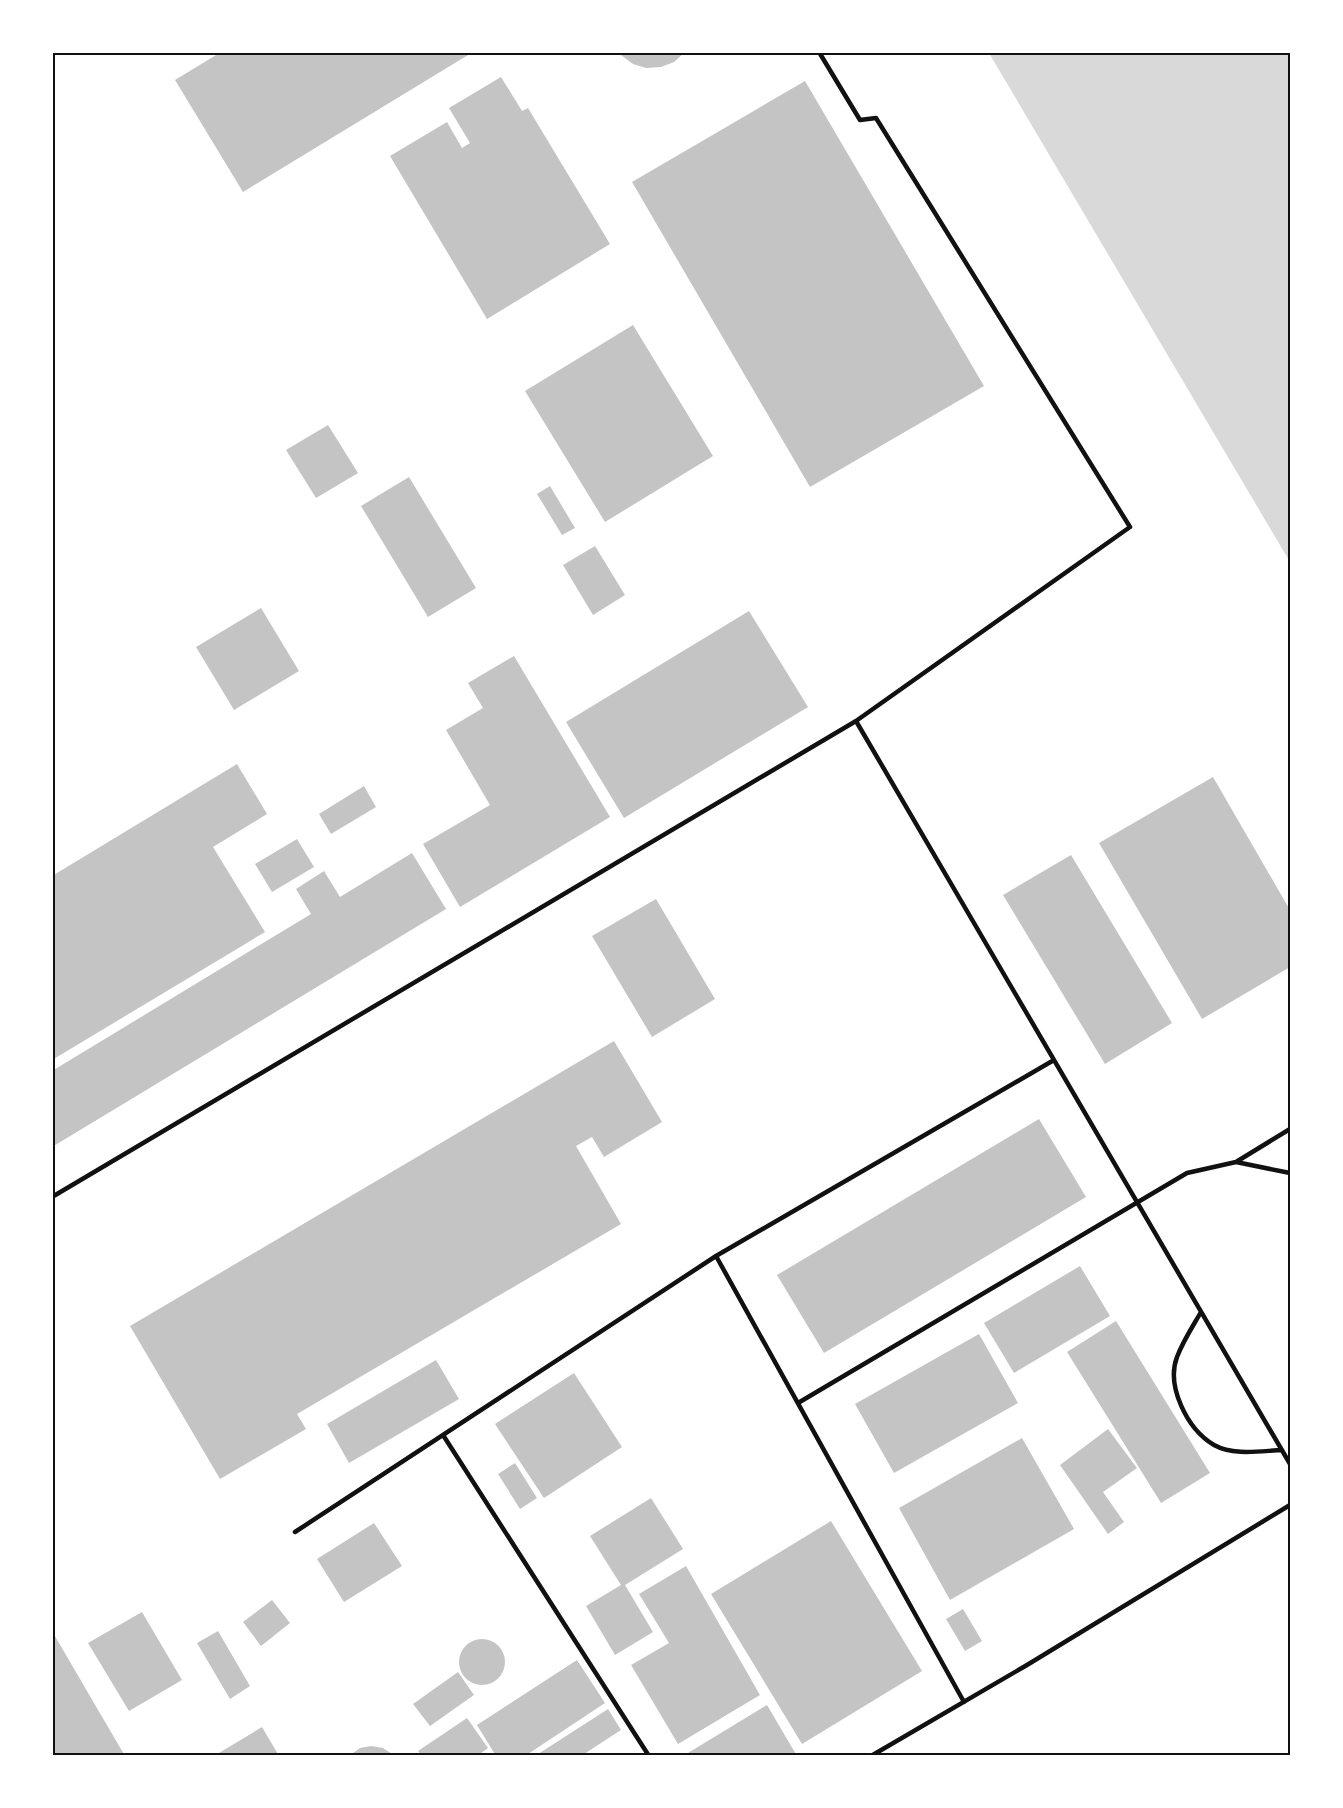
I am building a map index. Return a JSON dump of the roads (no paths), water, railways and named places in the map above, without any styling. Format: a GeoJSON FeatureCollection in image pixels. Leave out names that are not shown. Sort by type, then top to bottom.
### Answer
{"type":"FeatureCollection","features":[{"type":"Feature","properties":{"kind":"lane"},"geometry":{"type":"LineString","coordinates":[[52,1197],[856,721],[1130,527],[876,118],[860,120],[819,52]]}},
{"type":"Feature","properties":{"kind":"lane"},"geometry":{"type":"LineString","coordinates":[[856,721],[1290,1464]]}},
{"type":"Feature","properties":{"kind":"lane"},"geometry":{"type":"LineString","coordinates":[[295,1532],[716,1256],[1054,1060]]}},
{"type":"Feature","properties":{"kind":"lane"},"geometry":{"type":"LineString","coordinates":[[798,1403],[1187,1173],[1236,1162],[1290,1129]]}},
{"type":"Feature","properties":{"kind":"lane"},"geometry":{"type":"LineString","coordinates":[[1236,1162],[1290,1173]]}},
{"type":"Feature","properties":{"kind":"lane"},"geometry":{"type":"LineString","coordinates":[[716,1256],[964,1702]]}},
{"type":"Feature","properties":{"kind":"lane"},"geometry":{"type":"LineString","coordinates":[[1201,1311],[1176,1358],[1174,1390],[1188,1418],[1214,1444],[1242,1453],[1282,1449]]}},
{"type":"Feature","properties":{"kind":"lane"},"geometry":{"type":"LineString","coordinates":[[443,1435],[649,1755]]}},
{"type":"Feature","properties":{"kind":"lane"},"geometry":{"type":"LineString","coordinates":[[871,1755],[964,1702],[1290,1505]]}}]}
